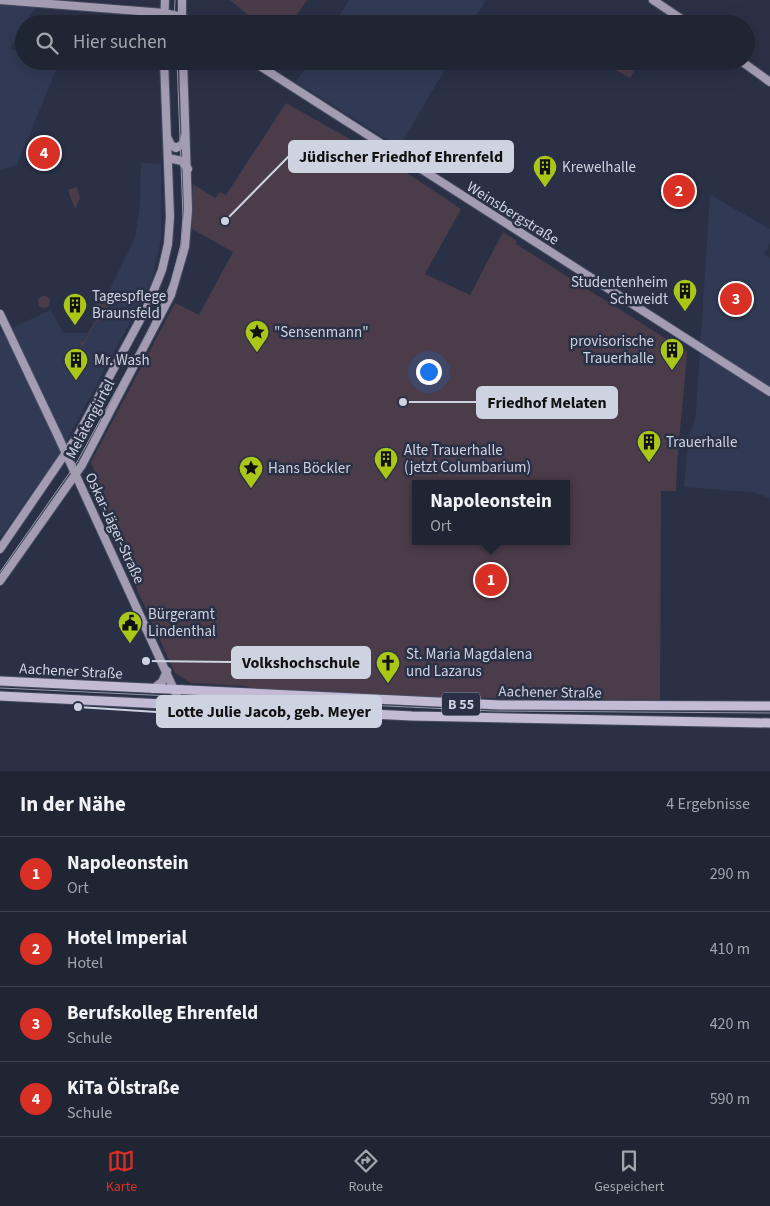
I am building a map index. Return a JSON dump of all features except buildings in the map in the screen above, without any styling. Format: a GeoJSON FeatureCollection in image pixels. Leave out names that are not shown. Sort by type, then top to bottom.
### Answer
{"type":"FeatureCollection","features":[{"type":"Feature","properties":{"kind":"main road"},"geometry":{"type":"LineString","coordinates":[[0,0],[167,15]]}},
{"type":"Feature","properties":{"kind":"main road"},"geometry":{"type":"LineString","coordinates":[[164,14],[165,0]]}},
{"type":"Feature","properties":{"kind":"main road"},"geometry":{"type":"LineString","coordinates":[[182,0],[182,15]]}},
{"type":"Feature","properties":{"kind":"main road"},"geometry":{"type":"LineString","coordinates":[[653,0],[675,15]]}},
{"type":"Feature","properties":{"kind":"main road","name":"Melatengürtel"},"geometry":{"type":"LineString","coordinates":[[0,549],[67,454],[146,307],[162,270],[168,244],[170,216],[164,70]]}},
{"type":"Feature","properties":{"kind":"main road","name":"Melatengürtel"},"geometry":{"type":"LineString","coordinates":[[0,581],[76,475],[171,295],[185,247],[188,210],[183,70]]}},
{"type":"Feature","properties":{"kind":"main road","name":"Weinsbergstraße"},"geometry":{"type":"LineString","coordinates":[[266,70],[760,388],[770,392]]}},
{"type":"Feature","properties":{"kind":"main road"},"geometry":{"type":"LineString","coordinates":[[753,70],[770,82]]}},
{"type":"Feature","properties":{"kind":"main road"},"geometry":{"type":"LineString","coordinates":[[166,135],[171,145],[176,148],[183,144],[185,135]]}},
{"type":"Feature","properties":{"kind":"main road"},"geometry":{"type":"LineString","coordinates":[[168,158],[182,161],[188,169]]}},
{"type":"Feature","properties":{"kind":"main road","name":"Oskar-Jäger-Straße"},"geometry":{"type":"LineString","coordinates":[[0,314],[58,434],[176,690],[181,705]]}},
{"type":"Feature","properties":{"kind":"main road","name":"Weinsbergstraße"},"geometry":{"type":"LineString","coordinates":[[760,388],[770,398]]}},
{"type":"Feature","properties":{"kind":"main road"},"geometry":{"type":"LineString","coordinates":[[58,434],[69,437],[78,435]]}},
{"type":"Feature","properties":{"kind":"main road"},"geometry":{"type":"LineString","coordinates":[[153,689],[162,682],[167,671]]}},
{"type":"Feature","properties":{"kind":"main road","name":"Aachener Straße"},"geometry":{"type":"LineString","coordinates":[[0,681],[500,705],[770,706]]}},
{"type":"Feature","properties":{"kind":"main road"},"geometry":{"type":"LineString","coordinates":[[181,705],[184,695],[191,691]]}},
{"type":"Feature","properties":{"kind":"main road","name":"Aachener Straße"},"geometry":{"type":"LineString","coordinates":[[0,696],[412,716],[770,723]]}},
{"type":"Feature","properties":{"kind":"main road"},"geometry":{"type":"LineString","coordinates":[[708,722],[729,706]]}},
{"type":"Feature","properties":{"kind":"main road"},"geometry":{"type":"LineString","coordinates":[[735,722],[734,713],[739,706]]}},
{"type":"Feature","properties":{"kind":"shaded area"},"geometry":{"type":"Polygon","coordinates":[[[0,0],[47,0],[31,15],[15,15],[15,40],[10,49],[15,50],[15,70],[56,70],[17,165],[0,170],[0,0]]]}},
{"type":"Feature","properties":{"kind":"shaded area"},"geometry":{"type":"Polygon","coordinates":[[[230,0],[307,0],[296,15],[248,15],[230,0]]]}},
{"type":"Feature","properties":{"kind":"shaded area"},"geometry":{"type":"Polygon","coordinates":[[[349,0],[486,0],[477,15],[340,15],[349,0]]]}},
{"type":"Feature","properties":{"kind":"shaded area"},"geometry":{"type":"Polygon","coordinates":[[[304,70],[445,70],[399,147],[296,82],[304,70]]]}},
{"type":"Feature","properties":{"kind":"shaded area"},"geometry":{"type":"Polygon","coordinates":[[[615,70],[635,70],[630,78],[615,70]]]}},
{"type":"Feature","properties":{"kind":"shaded area"},"geometry":{"type":"Polygon","coordinates":[[[286,103],[392,163],[461,209],[425,274],[470,295],[503,232],[517,241],[516,244],[687,352],[676,491],[661,491],[660,701],[386,696],[254,689],[247,686],[191,683],[175,673],[99,506],[105,501],[91,462],[175,303],[199,315],[233,252],[192,229],[193,184],[215,198],[220,192],[226,195],[286,103]]]}},
{"type":"Feature","properties":{"kind":"shaded area"},"geometry":{"type":"Polygon","coordinates":[[[141,163],[161,164],[161,240],[151,283],[60,453],[0,538],[0,329],[3,335],[16,326],[51,310],[63,333],[88,333],[135,238],[140,204],[141,163]]]}},
{"type":"Feature","properties":{"kind":"shaded area"},"geometry":{"type":"Polygon","coordinates":[[[77,187],[80,198],[75,209],[68,190],[77,187]]]}},
{"type":"Feature","properties":{"kind":"shaded area"},"geometry":{"type":"Polygon","coordinates":[[[710,195],[770,229],[770,243],[764,254],[770,258],[770,498],[751,492],[684,487],[689,435],[694,424],[696,412],[710,195]]]}},
{"type":"Feature","properties":{"kind":"shaded area"},"geometry":{"type":"Polygon","coordinates":[[[42,296],[46,296],[50,302],[46,308],[42,308],[38,304],[38,300],[42,296]]]}},
{"type":"Feature","properties":{"kind":"shaded area"},"geometry":{"type":"Polygon","coordinates":[[[97,303],[109,305],[99,322],[96,321],[83,346],[78,342],[83,343],[97,318],[97,303]]]}},
{"type":"Feature","properties":{"kind":"tram line"},"geometry":{"type":"LineString","coordinates":[[174,15],[175,0]]}},
{"type":"Feature","properties":{"kind":"tram line"},"geometry":{"type":"LineString","coordinates":[[0,572],[77,462],[146,336],[171,283],[181,244],[183,217],[177,70]]}},
{"type":"Feature","properties":{"kind":"tram line"},"geometry":{"type":"LineString","coordinates":[[0,688],[493,711],[770,713]]}},
{"type":"Feature","properties":{"kind":"place","name":"KiTa Ölstraße"},"geometry":{"type":"Point","coordinates":[44,153]}},
{"type":"Feature","properties":{"kind":"place","name":"Krewelhalle"},"geometry":{"type":"Point","coordinates":[545,188]}},
{"type":"Feature","properties":{"kind":"place","name":"Hotel Imperial"},"geometry":{"type":"Point","coordinates":[679,191]}},
{"type":"Feature","properties":{"kind":"place","name":"Jüdischer Friedhof Ehrenfeld"},"geometry":{"type":"Point","coordinates":[225,221]}},
{"type":"Feature","properties":{"kind":"place","name":"Berufskolleg Ehrenfeld"},"geometry":{"type":"Point","coordinates":[736,299]}},
{"type":"Feature","properties":{"kind":"place","name":"Studentenheim Schweidt"},"geometry":{"type":"Point","coordinates":[685,312]}},
{"type":"Feature","properties":{"kind":"place","name":"Tagespflege Braunsfeld"},"geometry":{"type":"Point","coordinates":[75,326]}},
{"type":"Feature","properties":{"kind":"place","name":"\"Sensenmann\""},"geometry":{"type":"Point","coordinates":[257,353]}},
{"type":"Feature","properties":{"kind":"place","name":"provisorische Trauerhalle"},"geometry":{"type":"Point","coordinates":[672,371]}},
{"type":"Feature","properties":{"kind":"place","name":"Mr. Wash"},"geometry":{"type":"Point","coordinates":[76,381]}},
{"type":"Feature","properties":{"kind":"place","name":"Friedhof Melaten"},"geometry":{"type":"Point","coordinates":[403,402]}},
{"type":"Feature","properties":{"kind":"place","name":"Trauerhalle"},"geometry":{"type":"Point","coordinates":[649,463]}},
{"type":"Feature","properties":{"kind":"place","name":"Alte Trauerhalle (jetzt Columbarium)"},"geometry":{"type":"Point","coordinates":[386,480]}},
{"type":"Feature","properties":{"kind":"place","name":"Hans Böckler"},"geometry":{"type":"Point","coordinates":[251,489]}},
{"type":"Feature","properties":{"kind":"place","name":"Napoleonstein"},"geometry":{"type":"Point","coordinates":[491,580]}},
{"type":"Feature","properties":{"kind":"place","name":"Bürgeramt Lindenthal"},"geometry":{"type":"Point","coordinates":[130,644]}},
{"type":"Feature","properties":{"kind":"place","name":"Volkshochschule"},"geometry":{"type":"Point","coordinates":[146,661]}},
{"type":"Feature","properties":{"kind":"place","name":"St. Maria Magdalena und Lazarus"},"geometry":{"type":"Point","coordinates":[388,684]}},
{"type":"Feature","properties":{"kind":"place","name":"Lotte Julie Jacob, geb. Meyer"},"geometry":{"type":"Point","coordinates":[78,707]}}]}
